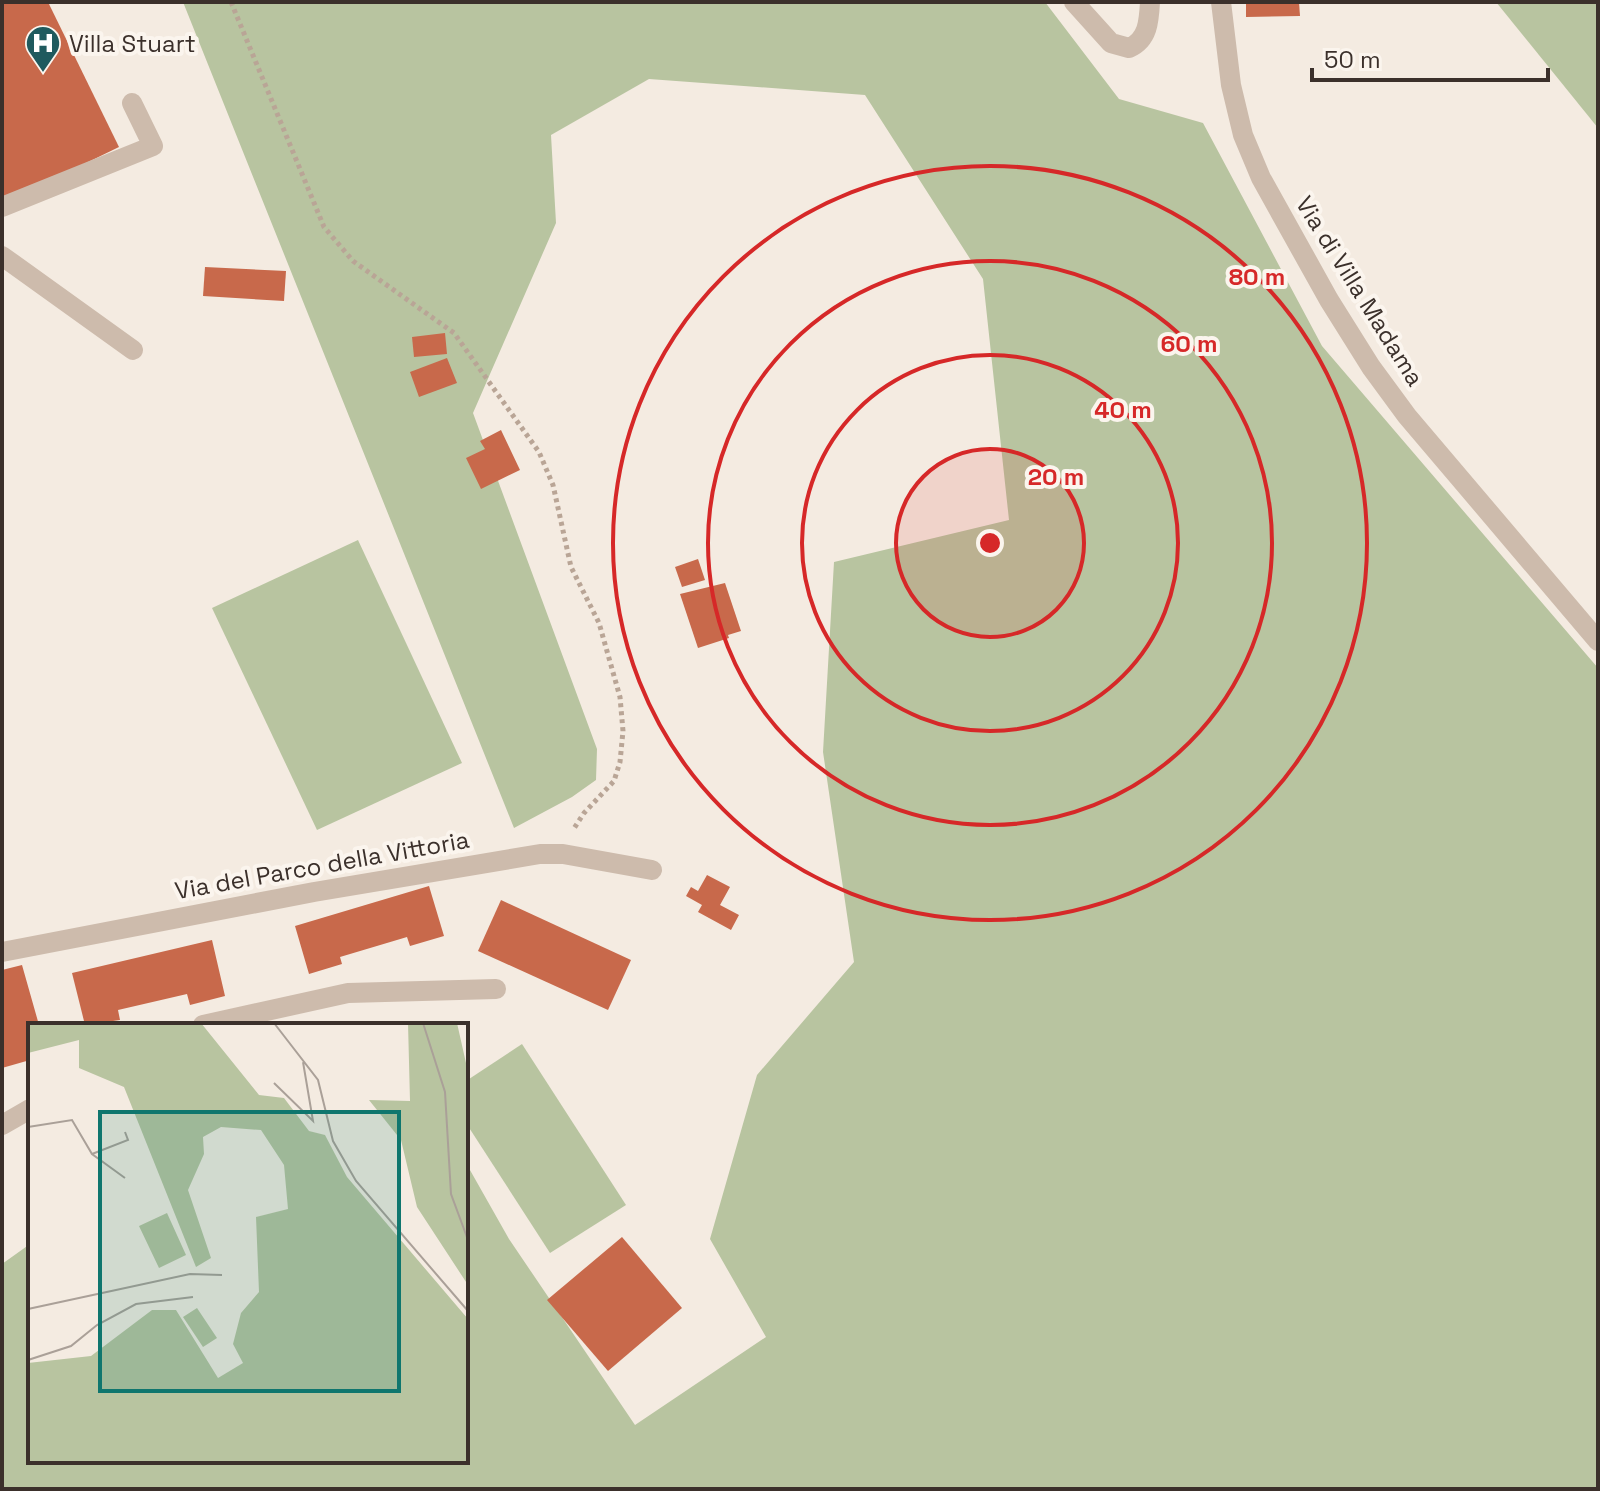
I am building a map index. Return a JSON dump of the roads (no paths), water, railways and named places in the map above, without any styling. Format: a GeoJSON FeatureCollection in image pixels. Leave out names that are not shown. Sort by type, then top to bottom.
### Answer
{"type":"FeatureCollection","features":[{"type":"Feature","properties":{"kind":"street"},"geometry":{"type":"LineString","coordinates":[[1074,2],[1111,43],[1129,48],[1139,44],[1145,33],[1150,2]]}},
{"type":"Feature","properties":{"kind":"street","name":"Via di Villa Madama"},"geometry":{"type":"LineString","coordinates":[[1221,2],[1231,85],[1243,135],[1261,178],[1334,308],[1407,416],[1598,641]]}},
{"type":"Feature","properties":{"kind":"street"},"geometry":{"type":"LineString","coordinates":[[2,207],[153,146],[132,103]]}},
{"type":"Feature","properties":{"kind":"street"},"geometry":{"type":"LineString","coordinates":[[2,256],[133,350]]}},
{"type":"Feature","properties":{"kind":"street","name":"Via del Parco della Vittoria"},"geometry":{"type":"LineString","coordinates":[[2,952],[465,865],[540,854],[563,854],[652,870]]}},
{"type":"Feature","properties":{"kind":"street"},"geometry":{"type":"LineString","coordinates":[[212,1023],[348,993],[496,989]]}},
{"type":"Feature","properties":{"kind":"street"},"geometry":{"type":"LineString","coordinates":[[2,1125],[28,1110]]}},
{"type":"Feature","properties":{"kind":"place","name":"Villa Stuart"},"geometry":{"type":"Point","coordinates":[43,74]}}]}
